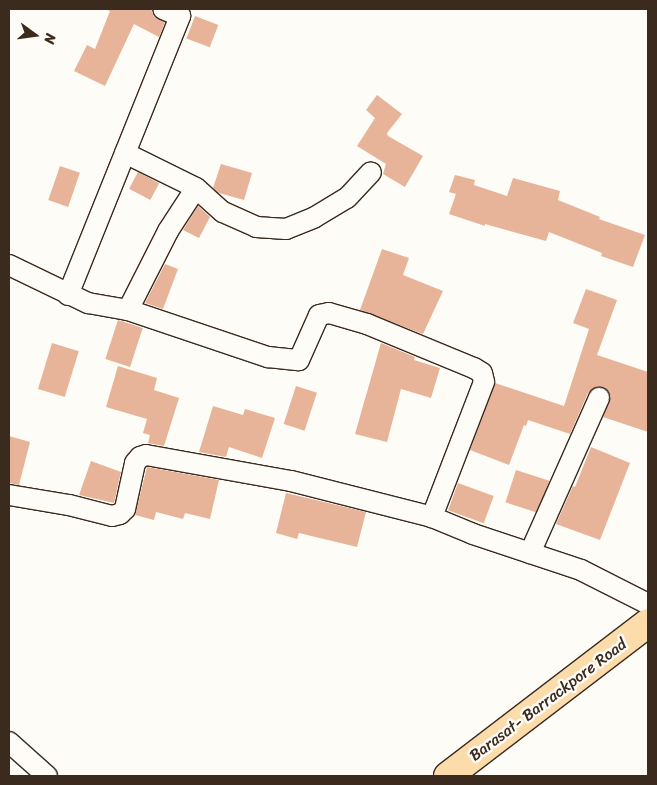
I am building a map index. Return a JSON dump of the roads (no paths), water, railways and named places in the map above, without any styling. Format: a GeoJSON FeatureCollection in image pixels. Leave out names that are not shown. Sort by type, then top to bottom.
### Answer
{"type":"FeatureCollection","features":[{"type":"Feature","properties":{"kind":"main road","name":"Barasat- Barrackpore Road"},"geometry":{"type":"LineString","coordinates":[[448,776],[648,623]]}},
{"type":"Feature","properties":{"kind":"street"},"geometry":{"type":"LineString","coordinates":[[68,295],[126,153],[175,11]]}},
{"type":"Feature","properties":{"kind":"street"},"geometry":{"type":"LineString","coordinates":[[126,153],[196,188],[223,212],[256,227],[286,229],[315,217],[346,198],[371,172]]}},
{"type":"Feature","properties":{"kind":"street"},"geometry":{"type":"LineString","coordinates":[[128,310],[168,231],[196,188]]}},
{"type":"Feature","properties":{"kind":"street"},"geometry":{"type":"LineString","coordinates":[[9,266],[88,303],[128,310],[268,357],[299,360],[313,324],[319,315],[330,314],[367,324],[474,368],[482,374],[484,382],[432,516]]}},
{"type":"Feature","properties":{"kind":"street"},"geometry":{"type":"LineString","coordinates":[[530,553],[599,398]]}},
{"type":"Feature","properties":{"kind":"street"},"geometry":{"type":"LineString","coordinates":[[9,496],[69,505],[112,516],[120,514],[125,509],[135,463],[140,457],[146,455],[291,481],[432,516],[473,534],[581,570],[648,604]]}},
{"type":"Feature","properties":{"kind":"street"},"geometry":{"type":"LineString","coordinates":[[9,742],[47,776]]}}]}
